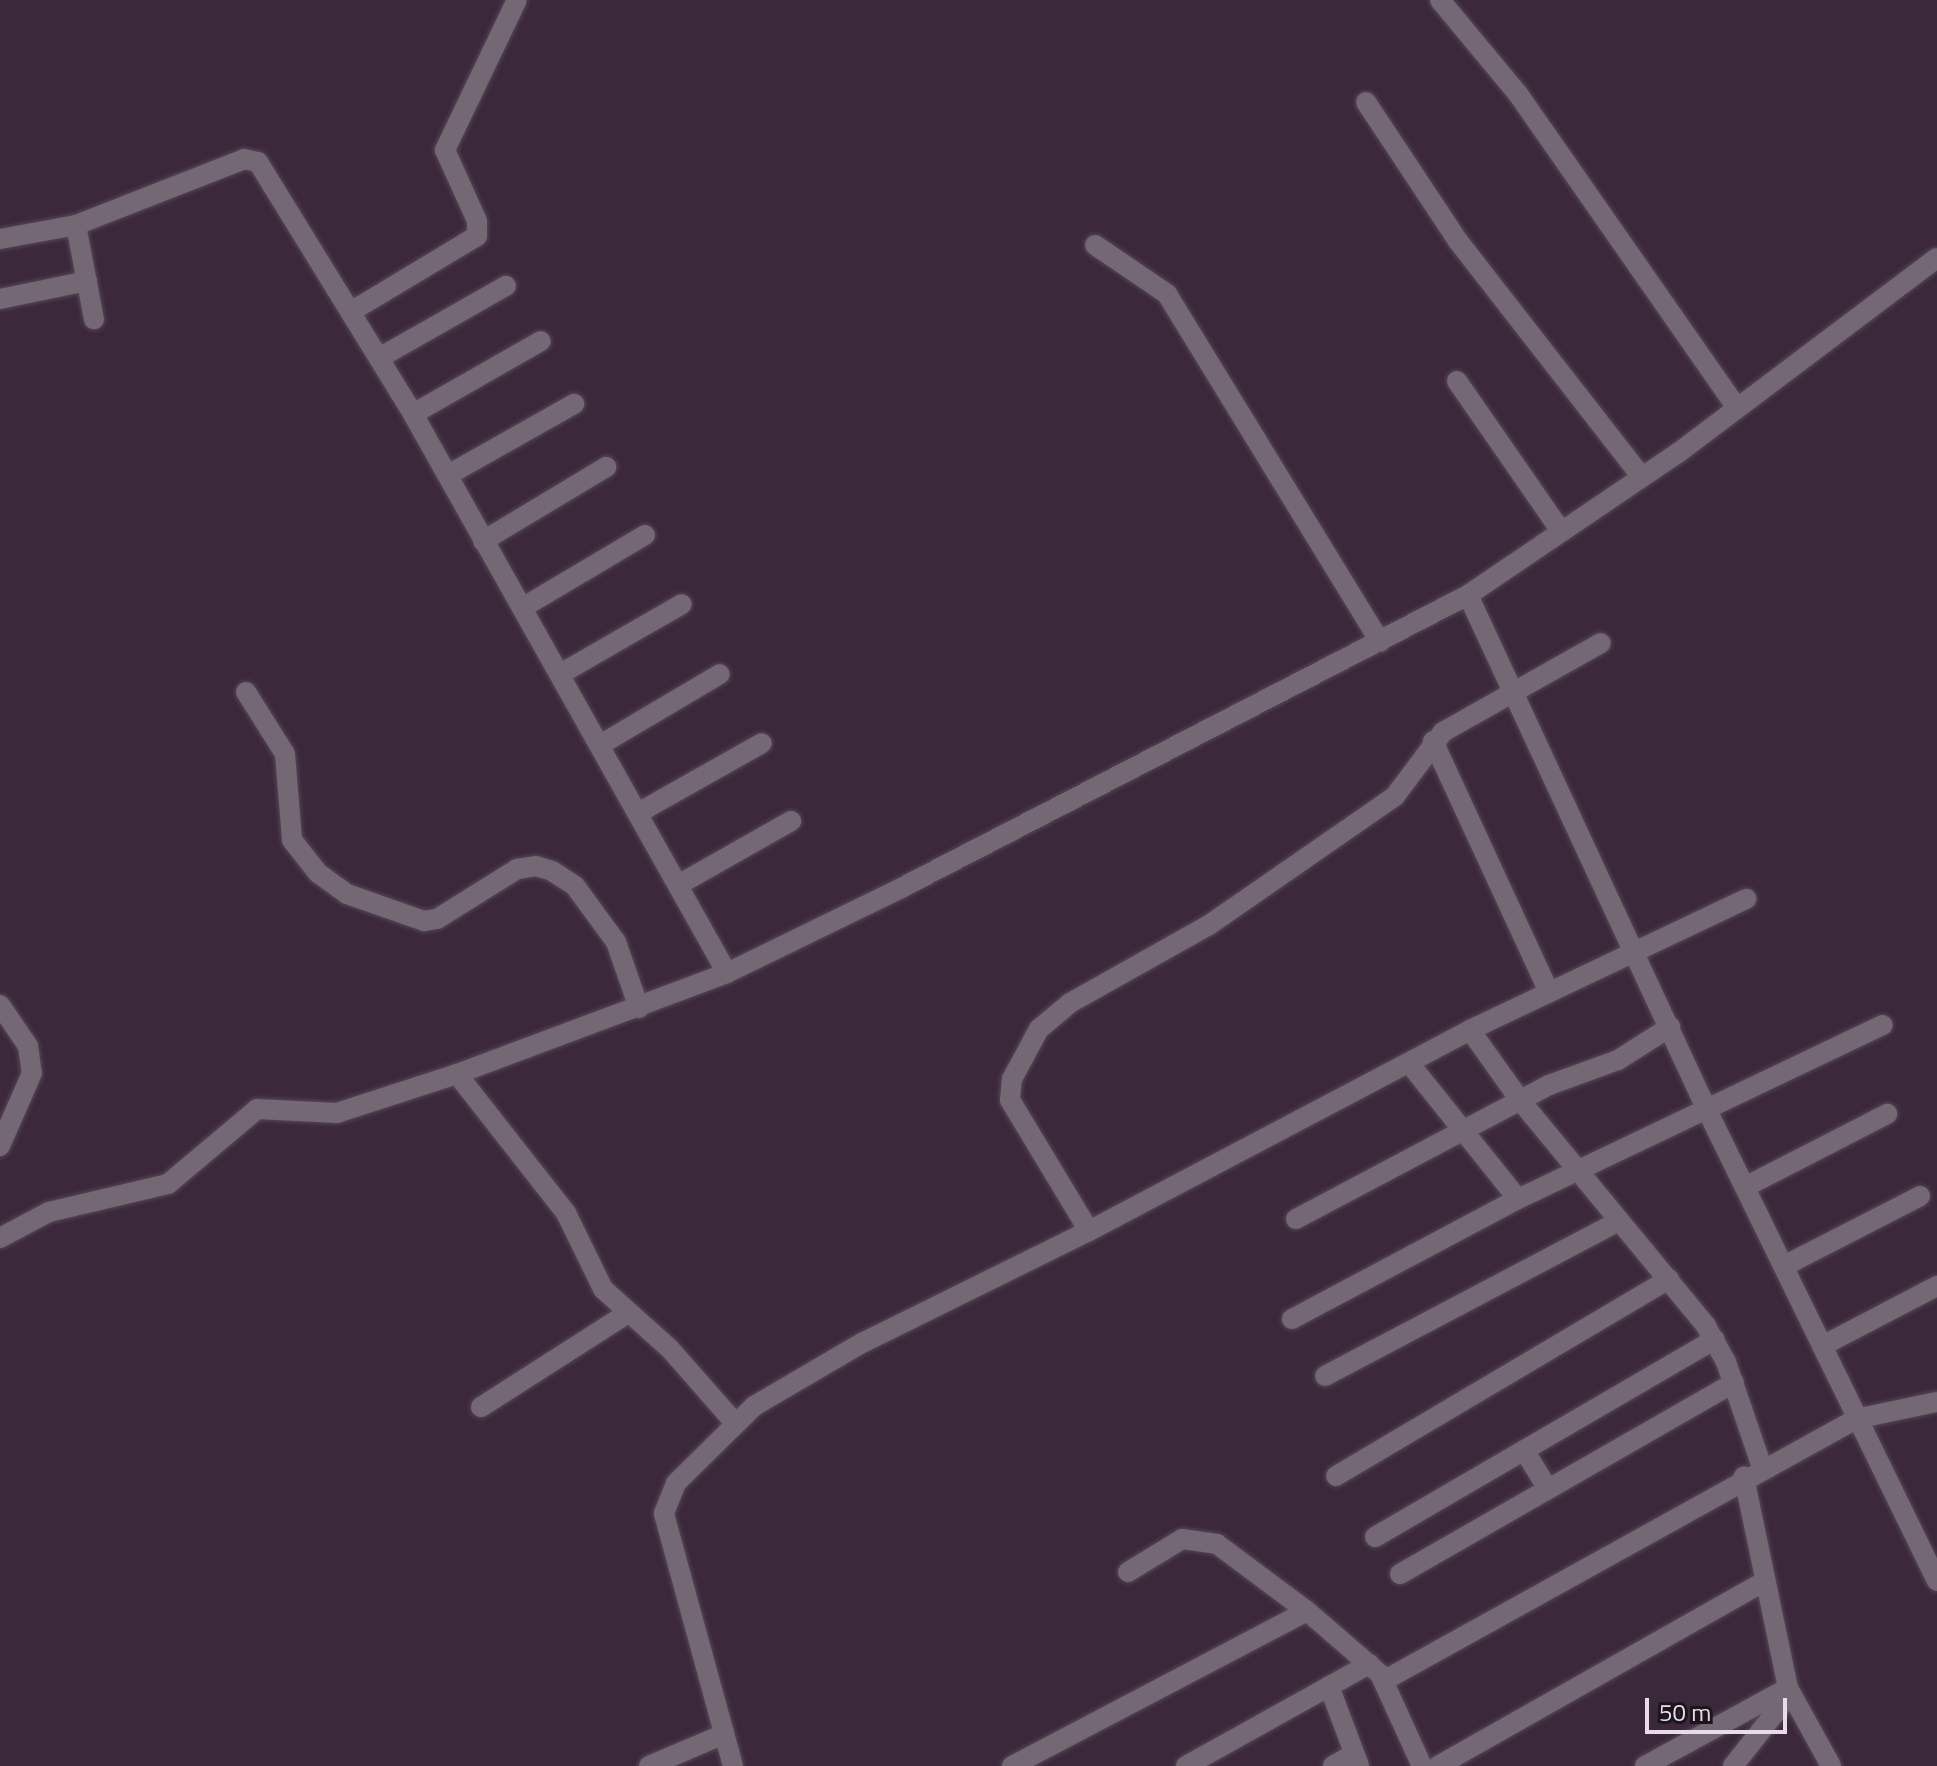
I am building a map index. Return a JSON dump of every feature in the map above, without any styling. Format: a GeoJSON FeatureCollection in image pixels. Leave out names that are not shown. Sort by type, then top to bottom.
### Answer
{"type":"FeatureCollection","features":[{"type":"Feature","properties":{"kind":"street"},"geometry":{"type":"LineString","coordinates":[[352,311],[477,236],[477,221],[445,150],[517,0]]}},
{"type":"Feature","properties":{"kind":"street"},"geometry":{"type":"LineString","coordinates":[[1440,0],[1503,75],[1736,407]]}},
{"type":"Feature","properties":{"kind":"street"},"geometry":{"type":"LineString","coordinates":[[1366,102],[1458,241],[1642,477]]}},
{"type":"Feature","properties":{"kind":"street"},"geometry":{"type":"LineString","coordinates":[[0,239],[76,225],[244,159],[254,159],[352,311],[413,414],[483,541],[562,673],[727,973]]}},
{"type":"Feature","properties":{"kind":"street"},"geometry":{"type":"LineString","coordinates":[[76,225],[94,319]]}},
{"type":"Feature","properties":{"kind":"street"},"geometry":{"type":"LineString","coordinates":[[1095,245],[1167,294],[1380,642]]}},
{"type":"Feature","properties":{"kind":"street"},"geometry":{"type":"LineString","coordinates":[[0,1238],[49,1212],[168,1184],[257,1109],[337,1113],[457,1074],[727,973],[1468,595],[1642,477],[1937,258]]}},
{"type":"Feature","properties":{"kind":"street"},"geometry":{"type":"LineString","coordinates":[[0,299],[87,281]]}},
{"type":"Feature","properties":{"kind":"street"},"geometry":{"type":"LineString","coordinates":[[379,358],[506,286]]}},
{"type":"Feature","properties":{"kind":"street"},"geometry":{"type":"LineString","coordinates":[[413,414],[541,341]]}},
{"type":"Feature","properties":{"kind":"street"},"geometry":{"type":"LineString","coordinates":[[1457,381],[1560,530]]}},
{"type":"Feature","properties":{"kind":"street"},"geometry":{"type":"LineString","coordinates":[[448,475],[574,404]]}},
{"type":"Feature","properties":{"kind":"street"},"geometry":{"type":"LineString","coordinates":[[483,541],[606,467]]}},
{"type":"Feature","properties":{"kind":"street"},"geometry":{"type":"LineString","coordinates":[[522,608],[645,535]]}},
{"type":"Feature","properties":{"kind":"street"},"geometry":{"type":"LineString","coordinates":[[1468,595],[1635,949],[1707,1110],[1937,1581]]}},
{"type":"Feature","properties":{"kind":"street"},"geometry":{"type":"LineString","coordinates":[[562,673],[682,604]]}},
{"type":"Feature","properties":{"kind":"street"},"geometry":{"type":"LineString","coordinates":[[1089,1231],[1010,1100],[1012,1079],[1039,1029],[1070,1003],[1209,925],[1395,796],[1433,741],[1601,643]]}},
{"type":"Feature","properties":{"kind":"street"},"geometry":{"type":"LineString","coordinates":[[600,745],[720,674]]}},
{"type":"Feature","properties":{"kind":"street"},"geometry":{"type":"LineString","coordinates":[[246,692],[285,754],[292,840],[318,873],[347,894],[424,921],[437,919],[517,869],[536,866],[552,871],[575,886],[616,942],[639,1008]]}},
{"type":"Feature","properties":{"kind":"street"},"geometry":{"type":"LineString","coordinates":[[1433,741],[1549,992]]}},
{"type":"Feature","properties":{"kind":"street"},"geometry":{"type":"LineString","coordinates":[[638,813],[762,743]]}},
{"type":"Feature","properties":{"kind":"street"},"geometry":{"type":"LineString","coordinates":[[678,885],[791,821]]}},
{"type":"Feature","properties":{"kind":"street"},"geometry":{"type":"LineString","coordinates":[[733,1766],[664,1513],[676,1483],[735,1423],[774,1391],[862,1343],[1089,1231],[1470,1030],[1635,949],[1746,899]]}},
{"type":"Feature","properties":{"kind":"street"},"geometry":{"type":"LineString","coordinates":[[0,1005],[28,1046],[32,1073],[0,1146]]}},
{"type":"Feature","properties":{"kind":"street"},"geometry":{"type":"LineString","coordinates":[[1292,1319],[1518,1199],[1883,1025]]}},
{"type":"Feature","properties":{"kind":"street"},"geometry":{"type":"LineString","coordinates":[[1296,1219],[1520,1100],[1618,1060],[1670,1027]]}},
{"type":"Feature","properties":{"kind":"street"},"geometry":{"type":"LineString","coordinates":[[1470,1030],[1520,1100],[1715,1339],[1734,1383],[1753,1472],[1765,1581],[1788,1688],[1831,1766]]}},
{"type":"Feature","properties":{"kind":"street"},"geometry":{"type":"LineString","coordinates":[[1409,1063],[1518,1199]]}},
{"type":"Feature","properties":{"kind":"street"},"geometry":{"type":"LineString","coordinates":[[457,1074],[566,1213],[603,1289],[670,1349],[735,1423]]}},
{"type":"Feature","properties":{"kind":"street"},"geometry":{"type":"LineString","coordinates":[[1745,1187],[1887,1114]]}},
{"type":"Feature","properties":{"kind":"street"},"geometry":{"type":"LineString","coordinates":[[1784,1266],[1920,1196]]}},
{"type":"Feature","properties":{"kind":"street"},"geometry":{"type":"LineString","coordinates":[[1325,1376],[1619,1221]]}},
{"type":"Feature","properties":{"kind":"street"},"geometry":{"type":"LineString","coordinates":[[1336,1476],[1669,1279]]}},
{"type":"Feature","properties":{"kind":"street"},"geometry":{"type":"LineString","coordinates":[[1822,1346],[1937,1286]]}},
{"type":"Feature","properties":{"kind":"street"},"geometry":{"type":"LineString","coordinates":[[481,1407],[628,1313]]}},
{"type":"Feature","properties":{"kind":"street"},"geometry":{"type":"LineString","coordinates":[[1375,1537],[1715,1339]]}},
{"type":"Feature","properties":{"kind":"street"},"geometry":{"type":"LineString","coordinates":[[1400,1574],[1734,1383]]}},
{"type":"Feature","properties":{"kind":"street"},"geometry":{"type":"LineString","coordinates":[[1385,1680],[1753,1472],[1856,1419],[1937,1402]]}},
{"type":"Feature","properties":{"kind":"street"},"geometry":{"type":"LineString","coordinates":[[1524,1450],[1548,1489]]}},
{"type":"Feature","properties":{"kind":"street"},"geometry":{"type":"LineString","coordinates":[[1128,1572],[1182,1539],[1199,1538],[1217,1544],[1307,1611],[1385,1680],[1422,1766]]}},
{"type":"Feature","properties":{"kind":"street"},"geometry":{"type":"LineString","coordinates":[[1438,1766],[1765,1581]]}},
{"type":"Feature","properties":{"kind":"street"},"geometry":{"type":"LineString","coordinates":[[1012,1766],[1307,1611]]}},
{"type":"Feature","properties":{"kind":"street"},"geometry":{"type":"LineString","coordinates":[[1186,1766],[1369,1664]]}},
{"type":"Feature","properties":{"kind":"street"},"geometry":{"type":"LineString","coordinates":[[1329,1686],[1357,1760],[1333,1766]]}},
{"type":"Feature","properties":{"kind":"street"},"geometry":{"type":"LineString","coordinates":[[1645,1766],[1788,1688]]}},
{"type":"Feature","properties":{"kind":"street"},"geometry":{"type":"LineString","coordinates":[[1733,1766],[1779,1708],[1788,1688]]}},
{"type":"Feature","properties":{"kind":"street"},"geometry":{"type":"LineString","coordinates":[[649,1766],[724,1734]]}}]}
